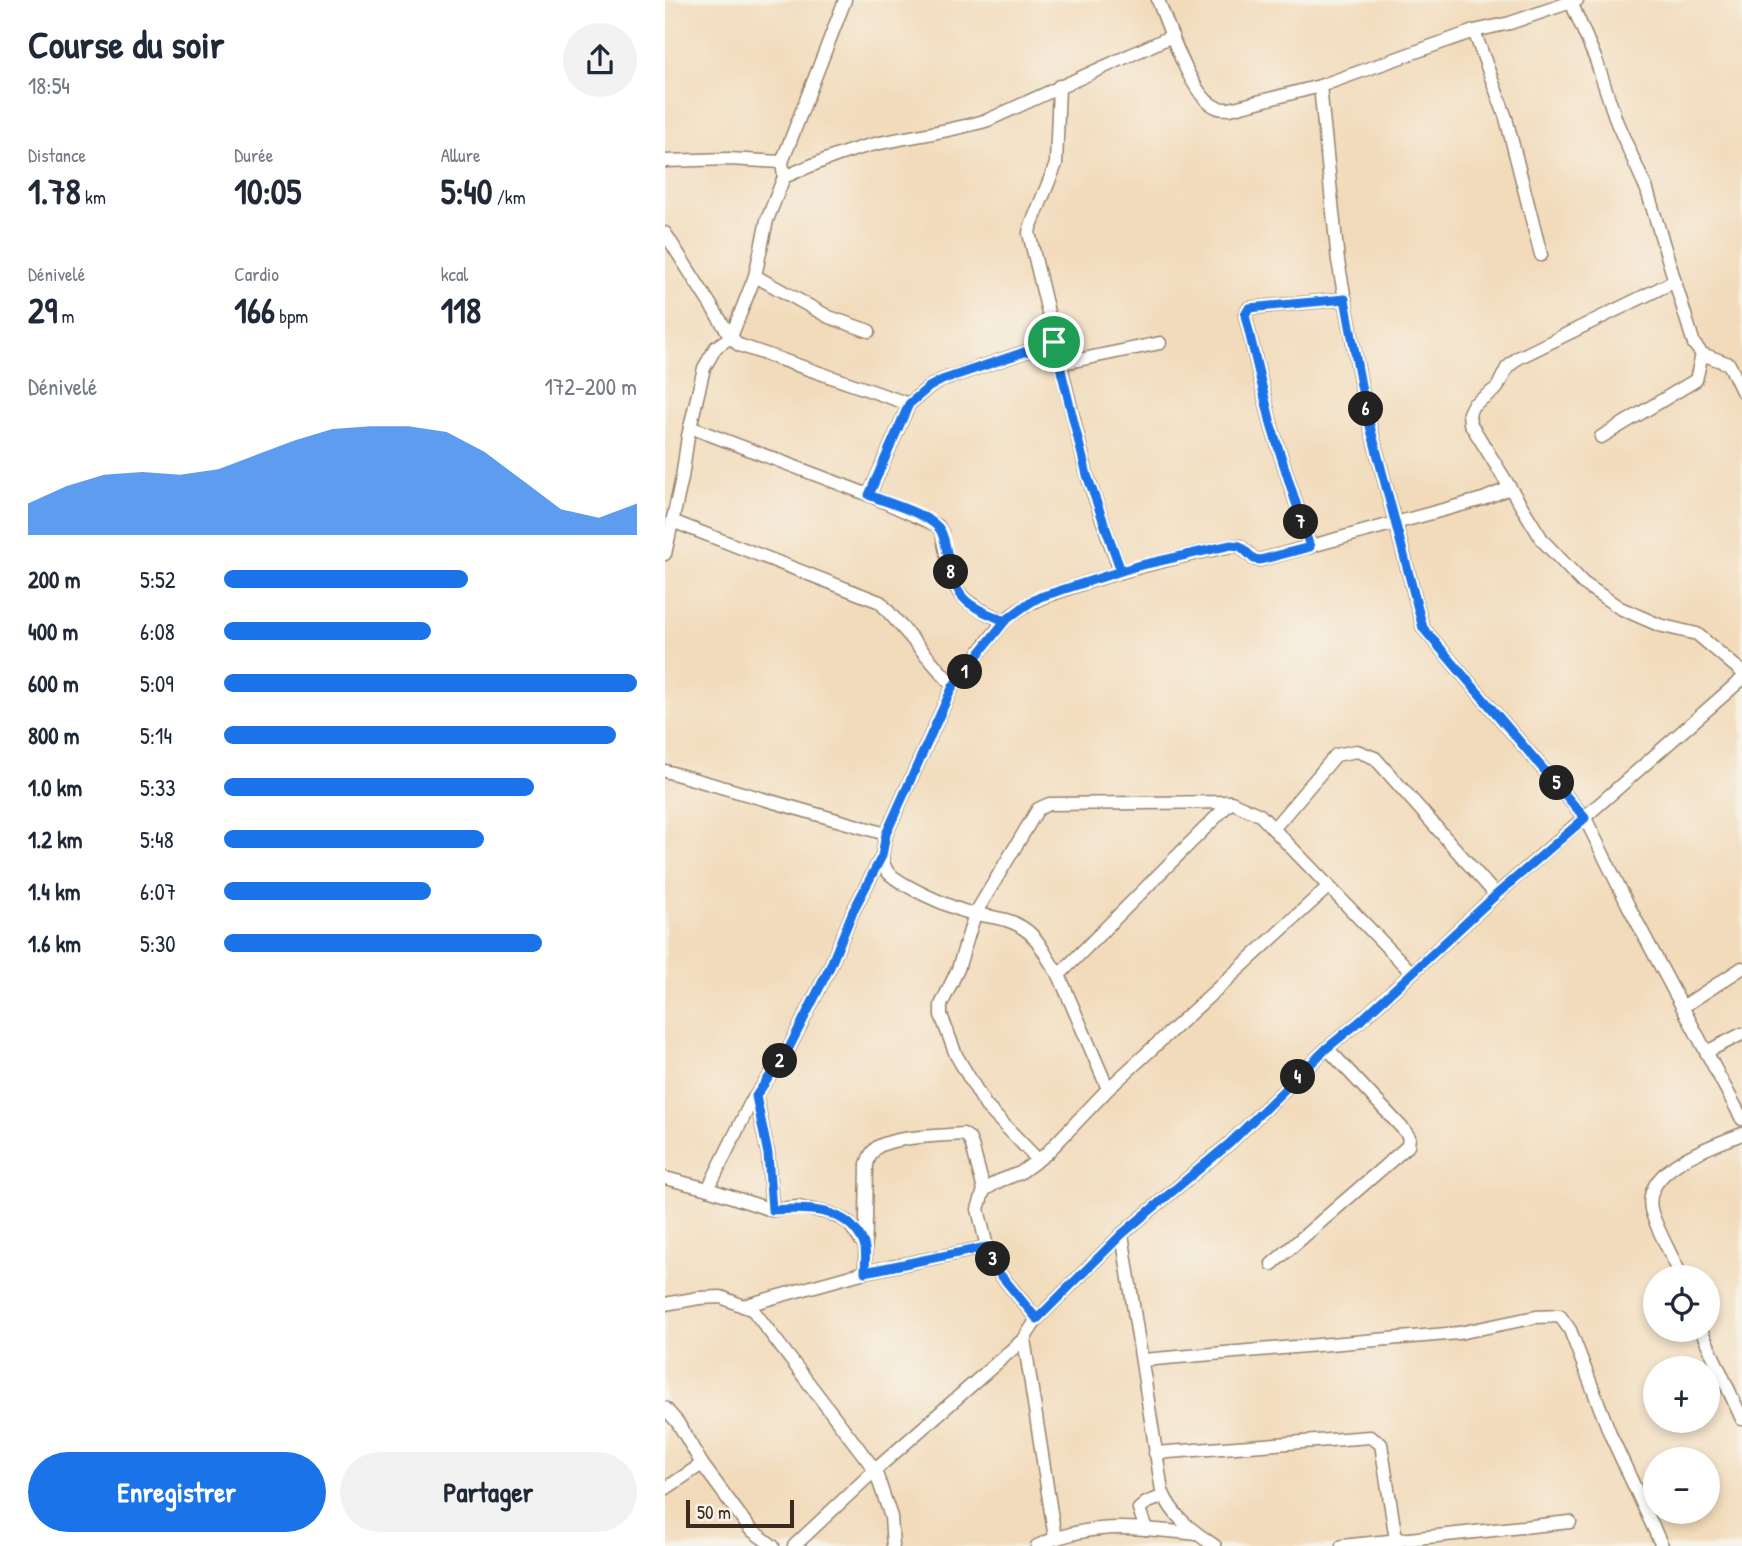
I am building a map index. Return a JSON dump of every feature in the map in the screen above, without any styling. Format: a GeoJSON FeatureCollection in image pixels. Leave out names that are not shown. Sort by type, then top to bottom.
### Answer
{"type":"FeatureCollection","features":[{"type":"Feature","properties":{"kind":"street"},"geometry":{"type":"LineString","coordinates":[[665,554],[704,368],[716,347],[731,337],[755,275],[767,220],[784,177],[782,162],[845,0]]}},
{"type":"Feature","properties":{"kind":"street"},"geometry":{"type":"LineString","coordinates":[[1158,0],[1185,66],[1203,99],[1215,108],[1230,109],[1319,86],[1473,32],[1510,23],[1574,1],[1617,122],[1647,190],[1694,344],[1702,354],[1727,363],[1742,391]]}},
{"type":"Feature","properties":{"kind":"street"},"geometry":{"type":"LineString","coordinates":[[1473,32],[1506,118],[1541,255]]}},
{"type":"Feature","properties":{"kind":"street"},"geometry":{"type":"LineString","coordinates":[[784,177],[832,156],[988,120],[1172,36]]}},
{"type":"Feature","properties":{"kind":"street"},"geometry":{"type":"LineString","coordinates":[[1059,86],[1056,164],[1030,228],[1059,364],[1087,475],[1121,571]]}},
{"type":"Feature","properties":{"kind":"street"},"geometry":{"type":"LineString","coordinates":[[1319,86],[1338,261],[1365,407],[1423,628],[1585,818],[1629,907],[1742,1119]]}},
{"type":"Feature","properties":{"kind":"street"},"geometry":{"type":"LineString","coordinates":[[665,161],[729,159],[782,162]]}},
{"type":"Feature","properties":{"kind":"street"},"geometry":{"type":"LineString","coordinates":[[665,233],[731,337],[745,348],[909,404]]}},
{"type":"Feature","properties":{"kind":"street"},"geometry":{"type":"LineString","coordinates":[[755,275],[829,317],[870,331]]}},
{"type":"Feature","properties":{"kind":"street"},"geometry":{"type":"LineString","coordinates":[[1673,282],[1518,358],[1507,368],[1497,388],[1472,405],[1470,423],[1543,541],[1583,583],[1620,608],[1659,625],[1697,634],[1742,672]]}},
{"type":"Feature","properties":{"kind":"street"},"geometry":{"type":"LineString","coordinates":[[1310,547],[1272,428],[1245,315],[1249,308],[1345,299]]}},
{"type":"Feature","properties":{"kind":"street"},"geometry":{"type":"LineString","coordinates":[[869,495],[909,404],[929,387],[942,380],[1054,342]]}},
{"type":"Feature","properties":{"kind":"street"},"geometry":{"type":"LineString","coordinates":[[1059,364],[1160,343]]}},
{"type":"Feature","properties":{"kind":"street"},"geometry":{"type":"LineString","coordinates":[[1601,437],[1696,380],[1702,354]]}},
{"type":"Feature","properties":{"kind":"street"},"geometry":{"type":"LineString","coordinates":[[690,427],[869,495],[938,526],[958,593],[976,609],[1005,621]]}},
{"type":"Feature","properties":{"kind":"street"},"geometry":{"type":"LineString","coordinates":[[708,1189],[756,1096],[789,1048],[830,967],[853,911],[882,856],[886,834],[953,686],[1005,621],[1040,597],[1121,571],[1231,545],[1240,546],[1254,559],[1260,560],[1483,499],[1510,488]]}},
{"type":"Feature","properties":{"kind":"street"},"geometry":{"type":"LineString","coordinates":[[672,522],[880,602],[953,686]]}},
{"type":"Feature","properties":{"kind":"street"},"geometry":{"type":"LineString","coordinates":[[794,1546],[875,1470],[1024,1339],[1037,1319],[1122,1234],[1230,1143],[1327,1048],[1742,679]]}},
{"type":"Feature","properties":{"kind":"street"},"geometry":{"type":"LineString","coordinates":[[1273,829],[1336,755],[1357,751],[1375,758],[1496,895]]}},
{"type":"Feature","properties":{"kind":"street"},"geometry":{"type":"LineString","coordinates":[[665,771],[886,834]]}},
{"type":"Feature","properties":{"kind":"street"},"geometry":{"type":"LineString","coordinates":[[1059,975],[1231,802]]}},
{"type":"Feature","properties":{"kind":"street"},"geometry":{"type":"LineString","coordinates":[[1038,1160],[986,1107],[956,1055],[941,1015],[941,1005],[958,969],[975,914],[1038,808],[1049,804],[1231,802],[1260,815],[1411,972]]}},
{"type":"Feature","properties":{"kind":"street"},"geometry":{"type":"LineString","coordinates":[[882,856],[886,870],[896,879],[926,895],[975,914],[1006,919],[1037,939],[1049,963],[1059,975],[1108,1089]]}},
{"type":"Feature","properties":{"kind":"street"},"geometry":{"type":"LineString","coordinates":[[984,1190],[1020,1173],[1038,1160],[1108,1089],[1328,887]]}},
{"type":"Feature","properties":{"kind":"street"},"geometry":{"type":"LineString","coordinates":[[1684,1006],[1742,968]]}},
{"type":"Feature","properties":{"kind":"street"},"geometry":{"type":"LineString","coordinates":[[1706,1052],[1742,1034]]}},
{"type":"Feature","properties":{"kind":"street"},"geometry":{"type":"LineString","coordinates":[[1272,1264],[1408,1146],[1409,1137],[1404,1130],[1327,1048]]}},
{"type":"Feature","properties":{"kind":"street"},"geometry":{"type":"LineString","coordinates":[[756,1096],[768,1154],[772,1210]]}},
{"type":"Feature","properties":{"kind":"street"},"geometry":{"type":"LineString","coordinates":[[1676,1265],[1651,1211],[1653,1189],[1664,1174],[1678,1162],[1742,1133]]}},
{"type":"Feature","properties":{"kind":"street"},"geometry":{"type":"LineString","coordinates":[[865,1272],[867,1164],[870,1155],[877,1146],[916,1138],[963,1134],[969,1138],[972,1146],[984,1190],[978,1209],[987,1247],[999,1273],[1037,1319]]}},
{"type":"Feature","properties":{"kind":"street"},"geometry":{"type":"LineString","coordinates":[[665,1178],[772,1210],[798,1208],[829,1213],[848,1222],[865,1246]]}},
{"type":"Feature","properties":{"kind":"street"},"geometry":{"type":"LineString","coordinates":[[1122,1234],[1164,1496],[1177,1517],[1215,1546]]}},
{"type":"Feature","properties":{"kind":"street"},"geometry":{"type":"LineString","coordinates":[[743,1306],[865,1272],[987,1247]]}},
{"type":"Feature","properties":{"kind":"street"},"geometry":{"type":"LineString","coordinates":[[665,1304],[720,1297],[753,1310],[875,1470],[891,1517],[893,1546]]}},
{"type":"Feature","properties":{"kind":"street"},"geometry":{"type":"LineString","coordinates":[[1143,1360],[1459,1334],[1536,1318],[1560,1316],[1570,1330],[1611,1436],[1662,1546]]}},
{"type":"Feature","properties":{"kind":"street"},"geometry":{"type":"LineString","coordinates":[[1024,1339],[1055,1538]]}},
{"type":"Feature","properties":{"kind":"street"},"geometry":{"type":"LineString","coordinates":[[1707,1342],[1742,1419]]}},
{"type":"Feature","properties":{"kind":"street"},"geometry":{"type":"LineString","coordinates":[[665,1408],[750,1529],[773,1546]]}},
{"type":"Feature","properties":{"kind":"street"},"geometry":{"type":"LineString","coordinates":[[1156,1453],[1370,1437],[1381,1444],[1397,1544]]}},
{"type":"Feature","properties":{"kind":"street"},"geometry":{"type":"LineString","coordinates":[[665,1489],[702,1464]]}},
{"type":"Feature","properties":{"kind":"street"},"geometry":{"type":"LineString","coordinates":[[1146,1529],[1139,1509],[1164,1496]]}},
{"type":"Feature","properties":{"kind":"street"},"geometry":{"type":"LineString","coordinates":[[1342,1546],[1397,1544],[1570,1522]]}},
{"type":"Feature","properties":{"kind":"street"},"geometry":{"type":"LineString","coordinates":[[1037,1546],[1085,1530],[1127,1527],[1197,1534]]}},
{"type":"Feature","properties":{"kind":"route"},"geometry":{"type":"LineString","coordinates":[[1054,342],[942,380],[929,387],[909,404],[869,495],[938,526],[958,593],[976,609],[1005,621],[1040,597],[1137,566],[1231,545],[1240,546],[1254,559],[1260,560],[1310,547],[1272,428],[1245,315],[1249,308],[1345,299],[1365,407],[1423,628],[1585,818],[1327,1048],[1230,1143],[1122,1234],[1037,1319],[999,1273],[987,1247],[865,1272],[865,1246],[848,1222],[829,1213],[798,1208],[772,1210],[768,1154],[756,1096],[789,1048],[830,967],[853,911],[882,856],[886,834],[953,686],[1005,621],[1027,604],[1040,597],[1121,571],[1087,475],[1054,342]]}}]}
